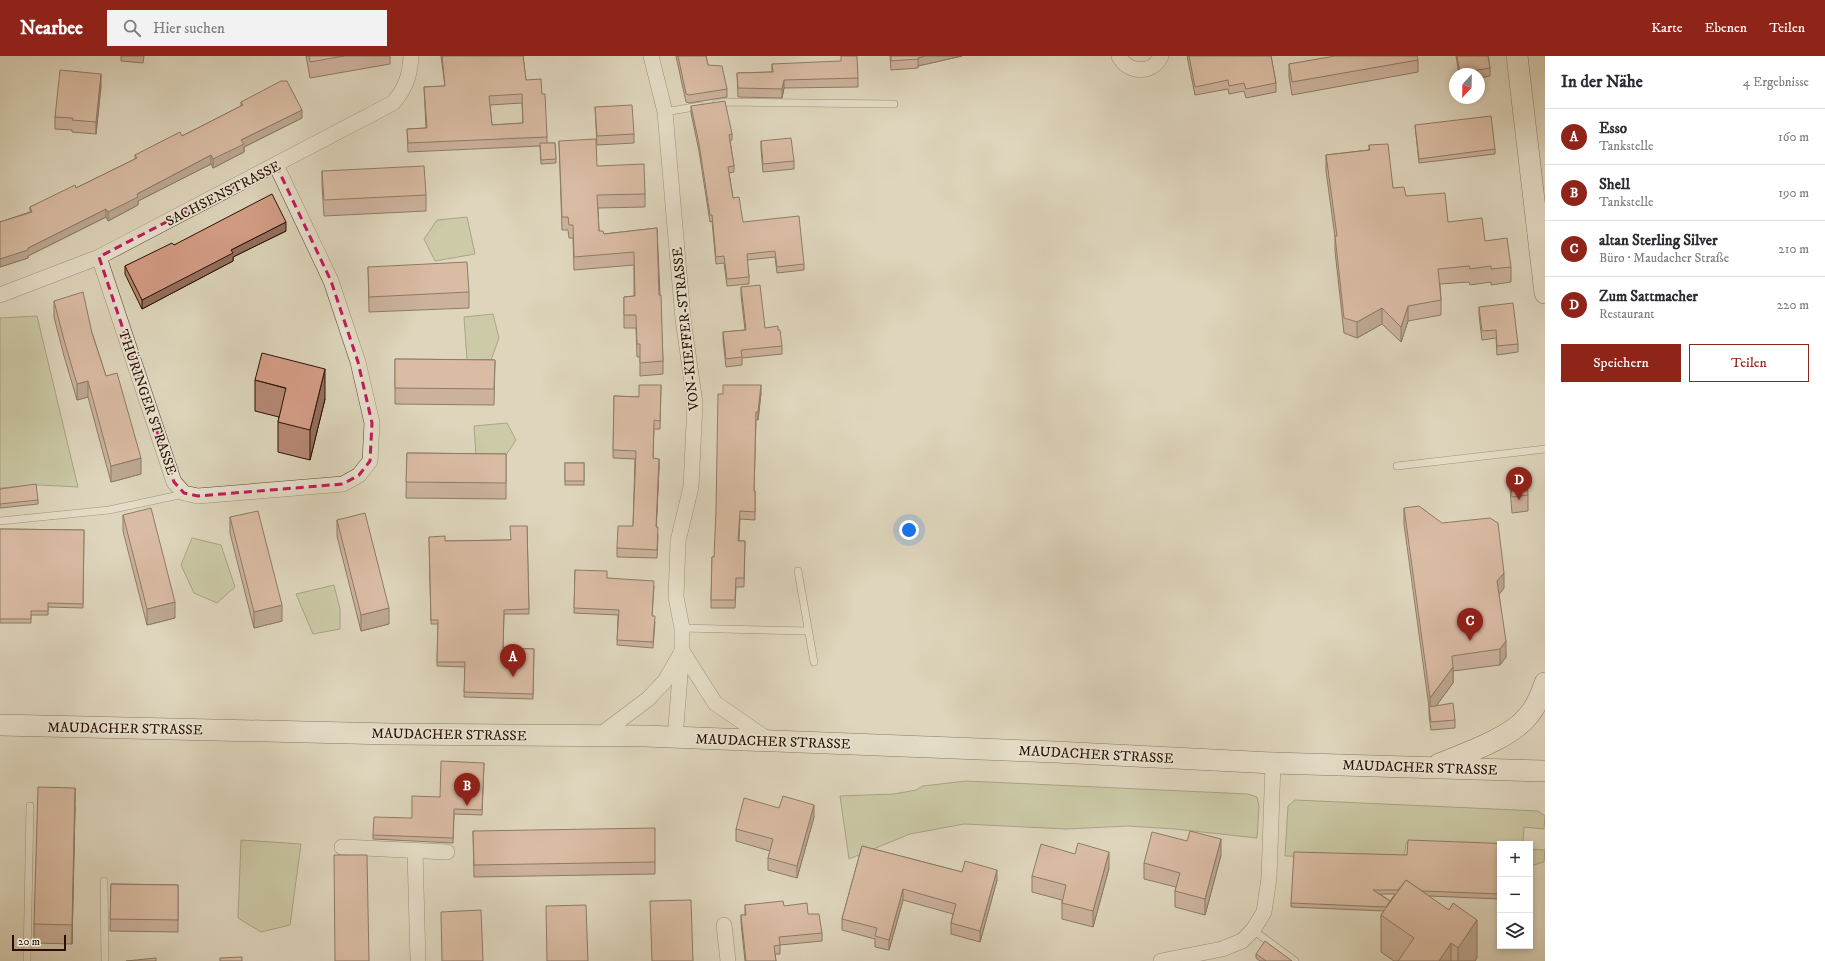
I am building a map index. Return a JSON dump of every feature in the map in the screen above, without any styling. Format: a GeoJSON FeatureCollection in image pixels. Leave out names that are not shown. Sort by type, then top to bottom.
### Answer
{"type":"FeatureCollection","features":[{"type":"Feature","properties":{"kind":"street","name":"SACHSENSTRASSE"},"geometry":{"type":"LineString","coordinates":[[0,295],[99,257],[394,103],[402,93],[410,74],[411,56]]}},
{"type":"Feature","properties":{"kind":"street","name":"VON-KIEFFER-STRASSE"},"geometry":{"type":"LineString","coordinates":[[651,56],[665,112],[683,319],[695,404],[691,487],[678,541],[676,596],[682,628],[682,651],[675,738]]}},
{"type":"Feature","properties":{"kind":"street"},"geometry":{"type":"LineString","coordinates":[[1119,56],[1126,65],[1132,69],[1140,70],[1148,69],[1154,65],[1161,56]]}},
{"type":"Feature","properties":{"kind":"street"},"geometry":{"type":"LineString","coordinates":[[1517,56],[1545,293]]}},
{"type":"Feature","properties":{"kind":"street"},"geometry":{"type":"LineString","coordinates":[[184,494],[198,496],[343,484],[359,475],[370,461],[372,423],[358,362],[331,280],[276,165]]}},
{"type":"Feature","properties":{"kind":"street","name":"THÜRINGER STRASSE"},"geometry":{"type":"LineString","coordinates":[[99,257],[174,482],[184,494]]}},
{"type":"Feature","properties":{"kind":"street"},"geometry":{"type":"LineString","coordinates":[[682,651],[715,703],[772,742]]}},
{"type":"Feature","properties":{"kind":"street","name":"VON-KIEFFER-STRASSE"},"geometry":{"type":"LineString","coordinates":[[600,735],[652,694],[665,681],[682,651]]}},
{"type":"Feature","properties":{"kind":"street"},"geometry":{"type":"LineString","coordinates":[[1432,767],[1482,747],[1528,718],[1536,705],[1545,683]]}},
{"type":"Feature","properties":{"kind":"street","name":"MAUDACHER STRASSE"},"geometry":{"type":"LineString","coordinates":[[0,725],[391,734],[600,735],[1056,752],[1272,763],[1545,771]]}},
{"type":"Feature","properties":{"kind":"street"},"geometry":{"type":"LineString","coordinates":[[1161,961],[1222,949],[1242,940],[1253,930],[1264,912],[1269,878],[1272,763]]}},
{"type":"Feature","properties":{"kind":"street"},"geometry":{"type":"LineString","coordinates":[[342,847],[447,852]]}},
{"type":"Feature","properties":{"kind":"street"},"geometry":{"type":"LineString","coordinates":[[415,851],[418,961]]}},
{"type":"Feature","properties":{"kind":"street"},"geometry":{"type":"LineString","coordinates":[[724,924],[728,961]]}},
{"type":"Feature","properties":{"kind":"lane"},"geometry":{"type":"LineString","coordinates":[[665,112],[726,102],[894,104]]}},
{"type":"Feature","properties":{"kind":"lane"},"geometry":{"type":"LineString","coordinates":[[1397,466],[1545,449]]}},
{"type":"Feature","properties":{"kind":"lane"},"geometry":{"type":"LineString","coordinates":[[0,521],[110,510],[184,494]]}},
{"type":"Feature","properties":{"kind":"lane"},"geometry":{"type":"LineString","coordinates":[[798,571],[814,662]]}},
{"type":"Feature","properties":{"kind":"lane"},"geometry":{"type":"LineString","coordinates":[[682,628],[808,631]]}},
{"type":"Feature","properties":{"kind":"lane"},"geometry":{"type":"LineString","coordinates":[[27,961],[26,947],[30,806]]}},
{"type":"Feature","properties":{"kind":"lane"},"geometry":{"type":"LineString","coordinates":[[104,881],[105,961]]}},
{"type":"Feature","properties":{"kind":"lane"},"geometry":{"type":"LineString","coordinates":[[1253,930],[1295,961]]}},
{"type":"Feature","properties":{"kind":"highlighted area"},"geometry":{"type":"Polygon","coordinates":[[[276,165],[331,281],[358,362],[372,423],[370,461],[359,475],[343,484],[198,496],[184,493],[174,482],[99,257],[276,165]]]}},
{"type":"Feature","properties":{"kind":"green space"},"geometry":{"type":"Polygon","coordinates":[[[467,217],[475,254],[435,261],[424,239],[437,220],[467,217]]]}},
{"type":"Feature","properties":{"kind":"green space"},"geometry":{"type":"Polygon","coordinates":[[[493,314],[499,338],[491,360],[467,360],[464,317],[493,314]]]}},
{"type":"Feature","properties":{"kind":"green space"},"geometry":{"type":"Polygon","coordinates":[[[37,316],[78,487],[39,485],[0,488],[0,318],[37,316]]]}},
{"type":"Feature","properties":{"kind":"green space"},"geometry":{"type":"Polygon","coordinates":[[[507,423],[516,440],[504,458],[476,456],[474,426],[507,423]]]}},
{"type":"Feature","properties":{"kind":"green space"},"geometry":{"type":"Polygon","coordinates":[[[192,538],[221,545],[235,587],[217,603],[194,593],[181,565],[192,538]]]}},
{"type":"Feature","properties":{"kind":"green space"},"geometry":{"type":"Polygon","coordinates":[[[334,585],[340,609],[340,629],[313,634],[296,594],[334,585]]]}},
{"type":"Feature","properties":{"kind":"green space"},"geometry":{"type":"Polygon","coordinates":[[[966,781],[1248,794],[1257,797],[1259,806],[1257,838],[1175,829],[1127,826],[1066,829],[964,824],[910,834],[849,859],[840,796],[894,794],[916,790],[923,786],[966,781]]]}},
{"type":"Feature","properties":{"kind":"green space"},"geometry":{"type":"Polygon","coordinates":[[[1295,800],[1538,811],[1545,816],[1544,829],[1524,827],[1523,841],[1497,841],[1497,847],[1406,843],[1404,858],[1285,856],[1288,806],[1295,800]]]}},
{"type":"Feature","properties":{"kind":"green space"},"geometry":{"type":"Polygon","coordinates":[[[241,840],[301,844],[290,925],[261,932],[238,918],[241,840]]]}},
{"type":"Feature","properties":{"kind":"green space"},"geometry":{"type":"Polygon","coordinates":[[[1533,849],[1545,850],[1544,862],[1533,865],[1533,849]]]}},
{"type":"Feature","properties":{"kind":"building"},"geometry":{"type":"Polygon","coordinates":[[[309,56],[344,56],[310,62],[309,56]]]}},
{"type":"Feature","properties":{"kind":"building"},"geometry":{"type":"Polygon","coordinates":[[[442,56],[523,56],[526,80],[541,79],[542,94],[545,94],[547,137],[408,143],[407,129],[427,128],[424,87],[445,86],[442,56]],[[522,94],[489,96],[492,125],[523,123],[522,94]]]}},
{"type":"Feature","properties":{"kind":"building"},"geometry":{"type":"Polygon","coordinates":[[[678,56],[706,56],[708,65],[722,66],[727,89],[689,95],[686,94],[678,56]]]}},
{"type":"Feature","properties":{"kind":"building"},"geometry":{"type":"Polygon","coordinates":[[[841,56],[857,56],[858,78],[784,80],[782,89],[738,88],[737,73],[773,72],[772,64],[841,61],[841,56]]]}},
{"type":"Feature","properties":{"kind":"building"},"geometry":{"type":"Polygon","coordinates":[[[891,56],[925,56],[918,59],[891,61],[891,56]]]}},
{"type":"Feature","properties":{"kind":"building"},"geometry":{"type":"Polygon","coordinates":[[[1189,56],[1271,56],[1276,83],[1246,89],[1244,83],[1229,86],[1228,80],[1195,87],[1189,56]]]}},
{"type":"Feature","properties":{"kind":"building"},"geometry":{"type":"Polygon","coordinates":[[[1335,56],[1417,56],[1418,60],[1292,82],[1289,64],[1335,56]]]}},
{"type":"Feature","properties":{"kind":"building"},"geometry":{"type":"Polygon","coordinates":[[[1457,56],[1488,56],[1490,68],[1459,68],[1457,56]]]}},
{"type":"Feature","properties":{"kind":"building"},"geometry":{"type":"Polygon","coordinates":[[[60,70],[101,74],[96,122],[55,117],[60,70]]]}},
{"type":"Feature","properties":{"kind":"building"},"geometry":{"type":"Polygon","coordinates":[[[281,81],[287,81],[302,110],[241,140],[244,144],[213,159],[211,155],[137,194],[138,197],[108,212],[106,209],[28,248],[28,250],[0,259],[0,222],[32,212],[30,207],[75,185],[76,188],[137,158],[135,155],[180,132],[182,136],[243,105],[241,102],[281,81]]]}},
{"type":"Feature","properties":{"kind":"building"},"geometry":{"type":"Polygon","coordinates":[[[725,101],[732,134],[729,135],[734,166],[728,167],[733,198],[739,197],[743,222],[799,216],[804,264],[777,267],[775,251],[747,254],[749,277],[727,279],[724,256],[716,257],[712,215],[710,215],[699,144],[691,106],[725,101]]]}},
{"type":"Feature","properties":{"kind":"building"},"geometry":{"type":"Polygon","coordinates":[[[632,105],[634,134],[597,136],[595,107],[632,105]]]}},
{"type":"Feature","properties":{"kind":"building"},"geometry":{"type":"Polygon","coordinates":[[[1491,116],[1495,149],[1419,159],[1415,125],[1491,116]]]}},
{"type":"Feature","properties":{"kind":"building"},"geometry":{"type":"Polygon","coordinates":[[[791,138],[794,161],[763,164],[761,141],[791,138]]]}},
{"type":"Feature","properties":{"kind":"building"},"geometry":{"type":"Polygon","coordinates":[[[596,139],[597,166],[644,164],[645,194],[597,195],[599,231],[603,231],[604,234],[657,228],[663,361],[640,363],[640,344],[637,344],[636,315],[624,315],[624,297],[635,296],[634,252],[574,257],[573,225],[569,225],[568,217],[562,217],[559,141],[596,139]]]}},
{"type":"Feature","properties":{"kind":"building"},"geometry":{"type":"Polygon","coordinates":[[[540,143],[555,143],[556,159],[541,160],[540,143]]]}},
{"type":"Feature","properties":{"kind":"building"},"geometry":{"type":"Polygon","coordinates":[[[1388,144],[1393,188],[1404,187],[1406,196],[1445,193],[1448,222],[1482,218],[1485,241],[1507,238],[1511,267],[1491,269],[1491,266],[1470,269],[1469,266],[1438,269],[1441,300],[1408,306],[1401,327],[1382,308],[1357,322],[1344,318],[1335,236],[1337,236],[1326,155],[1370,150],[1369,145],[1388,144]]]}},
{"type":"Feature","properties":{"kind":"building"},"geometry":{"type":"Polygon","coordinates":[[[424,166],[426,195],[324,200],[322,171],[424,166]]]}},
{"type":"Feature","properties":{"kind":"building"},"geometry":{"type":"Polygon","coordinates":[[[272,194],[286,222],[231,250],[233,253],[142,300],[125,266],[172,243],[174,245],[272,194]]]}},
{"type":"Feature","properties":{"kind":"building"},"geometry":{"type":"Polygon","coordinates":[[[467,262],[469,292],[369,297],[368,267],[467,262]]]}},
{"type":"Feature","properties":{"kind":"building"},"geometry":{"type":"Polygon","coordinates":[[[760,285],[765,328],[778,326],[782,346],[741,350],[742,357],[726,359],[723,332],[746,330],[741,287],[760,285]]]}},
{"type":"Feature","properties":{"kind":"building"},"geometry":{"type":"Polygon","coordinates":[[[83,292],[92,333],[106,376],[117,373],[141,458],[111,466],[88,381],[77,384],[54,301],[83,292]]]}},
{"type":"Feature","properties":{"kind":"building"},"geometry":{"type":"Polygon","coordinates":[[[1513,303],[1518,344],[1497,346],[1496,330],[1482,331],[1479,307],[1513,303]]]}},
{"type":"Feature","properties":{"kind":"building"},"geometry":{"type":"Polygon","coordinates":[[[262,353],[325,369],[310,430],[278,422],[286,388],[255,380],[262,353]]]}},
{"type":"Feature","properties":{"kind":"building"},"geometry":{"type":"Polygon","coordinates":[[[395,359],[495,360],[494,389],[395,388],[395,359]]]}},
{"type":"Feature","properties":{"kind":"building"},"geometry":{"type":"Polygon","coordinates":[[[639,385],[661,385],[660,421],[654,420],[653,458],[659,459],[656,527],[658,527],[657,550],[617,548],[618,526],[633,526],[636,451],[613,450],[614,396],[639,397],[639,385]]]}},
{"type":"Feature","properties":{"kind":"building"},"geometry":{"type":"Polygon","coordinates":[[[723,385],[761,385],[758,412],[756,412],[754,491],[755,512],[740,511],[738,541],[745,541],[744,578],[736,578],[735,600],[711,600],[712,557],[714,557],[716,510],[718,394],[723,394],[723,385]]]}},
{"type":"Feature","properties":{"kind":"building"},"geometry":{"type":"Polygon","coordinates":[[[407,453],[506,454],[506,483],[406,482],[407,453]]]}},
{"type":"Feature","properties":{"kind":"building"},"geometry":{"type":"Polygon","coordinates":[[[565,463],[584,463],[584,481],[565,481],[565,463]]]}},
{"type":"Feature","properties":{"kind":"building"},"geometry":{"type":"Polygon","coordinates":[[[1526,472],[1528,495],[1512,497],[1510,474],[1526,472]]]}},
{"type":"Feature","properties":{"kind":"building"},"geometry":{"type":"Polygon","coordinates":[[[36,484],[38,500],[0,504],[0,489],[36,484]]]}},
{"type":"Feature","properties":{"kind":"building"},"geometry":{"type":"Polygon","coordinates":[[[1419,506],[1442,523],[1490,518],[1498,523],[1504,573],[1497,581],[1506,641],[1500,649],[1452,656],[1453,667],[1430,698],[1404,508],[1419,506]]]}},
{"type":"Feature","properties":{"kind":"building"},"geometry":{"type":"Polygon","coordinates":[[[151,508],[175,602],[147,609],[123,515],[151,508]]]}},
{"type":"Feature","properties":{"kind":"building"},"geometry":{"type":"Polygon","coordinates":[[[258,511],[282,605],[254,612],[230,517],[258,511]]]}},
{"type":"Feature","properties":{"kind":"building"},"geometry":{"type":"Polygon","coordinates":[[[365,513],[389,608],[361,615],[337,520],[365,513]]]}},
{"type":"Feature","properties":{"kind":"building"},"geometry":{"type":"Polygon","coordinates":[[[510,526],[527,526],[529,609],[504,610],[503,648],[534,649],[533,694],[464,692],[465,662],[437,662],[438,620],[431,620],[429,537],[445,536],[445,541],[511,540],[510,526]]]}},
{"type":"Feature","properties":{"kind":"building"},"geometry":{"type":"Polygon","coordinates":[[[0,529],[84,530],[83,604],[48,603],[48,611],[31,611],[31,619],[0,619],[0,529]]]}},
{"type":"Feature","properties":{"kind":"building"},"geometry":{"type":"Polygon","coordinates":[[[575,570],[607,571],[607,578],[654,581],[652,616],[655,616],[653,642],[617,640],[619,610],[574,608],[575,570]]]}},
{"type":"Feature","properties":{"kind":"building"},"geometry":{"type":"Polygon","coordinates":[[[1453,703],[1455,720],[1431,722],[1429,707],[1453,703]]]}},
{"type":"Feature","properties":{"kind":"building"},"geometry":{"type":"Polygon","coordinates":[[[441,761],[484,763],[482,810],[454,809],[453,838],[373,835],[374,817],[412,818],[412,796],[440,797],[441,761]]]}},
{"type":"Feature","properties":{"kind":"building"},"geometry":{"type":"Polygon","coordinates":[[[38,787],[75,788],[72,925],[34,924],[38,787]]]}},
{"type":"Feature","properties":{"kind":"building"},"geometry":{"type":"Polygon","coordinates":[[[783,796],[814,805],[797,866],[768,858],[773,839],[736,829],[744,798],[779,808],[783,796]]]}},
{"type":"Feature","properties":{"kind":"building"},"geometry":{"type":"Polygon","coordinates":[[[655,828],[655,862],[474,865],[473,831],[655,828]]]}},
{"type":"Feature","properties":{"kind":"building"},"geometry":{"type":"Polygon","coordinates":[[[1190,831],[1221,839],[1205,899],[1175,891],[1180,873],[1144,863],[1152,832],[1187,841],[1190,831]]]}},
{"type":"Feature","properties":{"kind":"building"},"geometry":{"type":"Polygon","coordinates":[[[1408,840],[1497,843],[1497,894],[1422,891],[1406,880],[1398,890],[1373,890],[1390,901],[1386,907],[1291,903],[1294,852],[1407,855],[1408,840]]]}},
{"type":"Feature","properties":{"kind":"building"},"geometry":{"type":"Polygon","coordinates":[[[1078,843],[1109,852],[1093,911],[1062,903],[1066,885],[1032,876],[1041,844],[1075,854],[1078,843]]]}},
{"type":"Feature","properties":{"kind":"building"},"geometry":{"type":"Polygon","coordinates":[[[862,846],[962,872],[965,861],[997,870],[980,931],[951,923],[956,904],[903,889],[889,940],[875,936],[877,928],[842,919],[862,846]]]}},
{"type":"Feature","properties":{"kind":"building"},"geometry":{"type":"Polygon","coordinates":[[[334,855],[367,855],[369,961],[335,961],[334,855]]]}},
{"type":"Feature","properties":{"kind":"building"},"geometry":{"type":"Polygon","coordinates":[[[1406,880],[1449,910],[1453,903],[1477,920],[1458,948],[1451,943],[1439,961],[1398,961],[1414,938],[1381,915],[1406,880]]]}},
{"type":"Feature","properties":{"kind":"building"},"geometry":{"type":"Polygon","coordinates":[[[111,884],[178,885],[178,920],[110,919],[111,884]]]}},
{"type":"Feature","properties":{"kind":"building"},"geometry":{"type":"Polygon","coordinates":[[[691,900],[693,961],[652,961],[650,901],[691,900]]]}},
{"type":"Feature","properties":{"kind":"building"},"geometry":{"type":"Polygon","coordinates":[[[783,901],[784,906],[807,903],[808,914],[819,914],[822,933],[779,937],[780,945],[774,946],[776,961],[746,961],[741,915],[746,915],[745,905],[783,901]]]}},
{"type":"Feature","properties":{"kind":"building"},"geometry":{"type":"Polygon","coordinates":[[[586,905],[588,961],[547,961],[546,906],[586,905]]]}},
{"type":"Feature","properties":{"kind":"building"},"geometry":{"type":"Polygon","coordinates":[[[481,910],[483,961],[442,961],[441,912],[481,910]]]}},
{"type":"Feature","properties":{"kind":"building"},"geometry":{"type":"Polygon","coordinates":[[[1265,941],[1292,961],[1266,961],[1256,954],[1265,941]]]}},
{"type":"Feature","properties":{"kind":"building"},"geometry":{"type":"Polygon","coordinates":[[[242,957],[242,961],[220,961],[220,958],[242,957]]]}},
{"type":"Feature","properties":{"kind":"building"},"geometry":{"type":"Polygon","coordinates":[[[156,958],[156,961],[126,961],[156,958]]]}},
{"type":"Feature","properties":{"kind":"place","name":"Zum Sattmacher"},"geometry":{"type":"Point","coordinates":[1519,500]}},
{"type":"Feature","properties":{"kind":"place","name":"altan Sterling Silver"},"geometry":{"type":"Point","coordinates":[1470,641]}},
{"type":"Feature","properties":{"kind":"place","name":"Esso"},"geometry":{"type":"Point","coordinates":[513,677]}},
{"type":"Feature","properties":{"kind":"place","name":"Shell"},"geometry":{"type":"Point","coordinates":[467,806]}}]}
